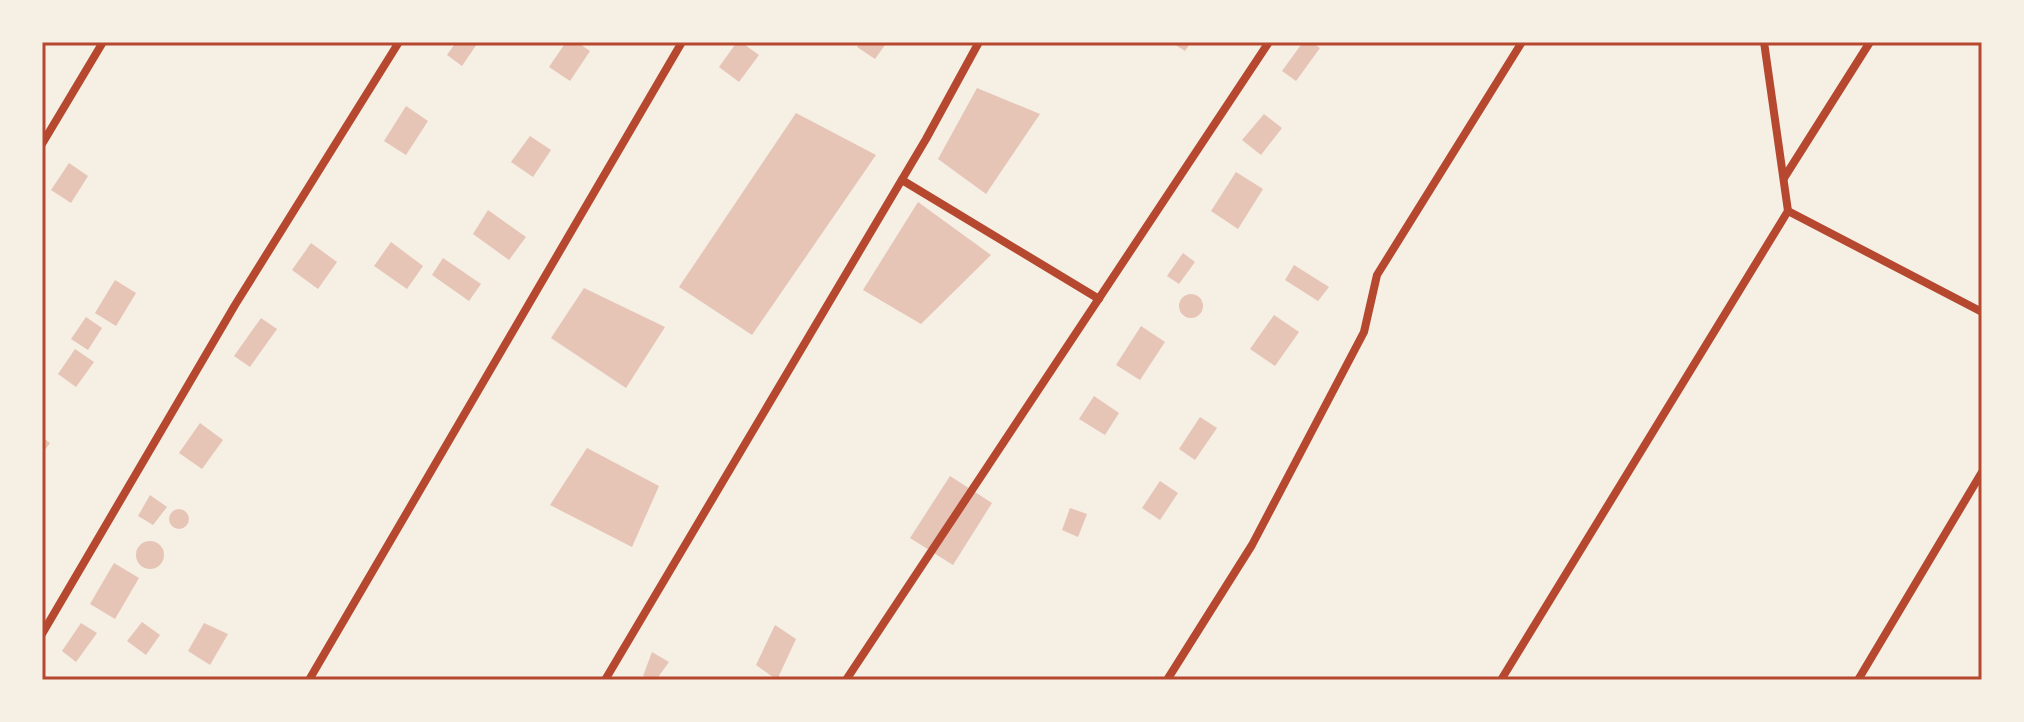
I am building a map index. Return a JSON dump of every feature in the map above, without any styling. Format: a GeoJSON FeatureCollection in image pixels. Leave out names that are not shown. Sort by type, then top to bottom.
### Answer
{"type":"FeatureCollection","features":[{"type":"Feature","properties":{"kind":"street"},"geometry":{"type":"LineString","coordinates":[[42,144],[103,42]]}},
{"type":"Feature","properties":{"kind":"street"},"geometry":{"type":"LineString","coordinates":[[42,634],[235,305],[399,42]]}},
{"type":"Feature","properties":{"kind":"street"},"geometry":{"type":"LineString","coordinates":[[309,680],[682,42]]}},
{"type":"Feature","properties":{"kind":"street"},"geometry":{"type":"LineString","coordinates":[[605,680],[902,180],[979,42]]}},
{"type":"Feature","properties":{"kind":"street"},"geometry":{"type":"LineString","coordinates":[[846,680],[1269,42]]}},
{"type":"Feature","properties":{"kind":"street"},"geometry":{"type":"LineString","coordinates":[[1167,680],[1252,545],[1364,332],[1377,275],[1522,42]]}},
{"type":"Feature","properties":{"kind":"street"},"geometry":{"type":"LineString","coordinates":[[1501,680],[1788,211],[1764,42]]}},
{"type":"Feature","properties":{"kind":"street"},"geometry":{"type":"LineString","coordinates":[[1784,178],[1870,42]]}},
{"type":"Feature","properties":{"kind":"street"},"geometry":{"type":"LineString","coordinates":[[902,180],[1099,299]]}},
{"type":"Feature","properties":{"kind":"street"},"geometry":{"type":"LineString","coordinates":[[1788,211],[1982,312]]}},
{"type":"Feature","properties":{"kind":"street"},"geometry":{"type":"LineString","coordinates":[[1858,680],[1982,472]]}},
{"type":"Feature","properties":{"kind":"building"},"geometry":{"type":"Polygon","coordinates":[[[456,42],[477,44],[462,66],[447,55],[456,42]]]}},
{"type":"Feature","properties":{"kind":"building"},"geometry":{"type":"Polygon","coordinates":[[[566,42],[577,42],[590,51],[570,81],[549,67],[566,42]]]}},
{"type":"Feature","properties":{"kind":"building"},"geometry":{"type":"Polygon","coordinates":[[[737,42],[759,55],[739,82],[719,67],[737,42]]]}},
{"type":"Feature","properties":{"kind":"building"},"geometry":{"type":"Polygon","coordinates":[[[860,42],[887,42],[875,59],[857,47],[860,42]]]}},
{"type":"Feature","properties":{"kind":"building"},"geometry":{"type":"Polygon","coordinates":[[[1171,42],[1191,42],[1185,51],[1171,42]]]}},
{"type":"Feature","properties":{"kind":"building"},"geometry":{"type":"Polygon","coordinates":[[[1303,42],[1311,42],[1320,48],[1296,81],[1282,71],[1303,42]]]}},
{"type":"Feature","properties":{"kind":"building"},"geometry":{"type":"Polygon","coordinates":[[[977,88],[1040,114],[986,194],[938,159],[977,88]]]}},
{"type":"Feature","properties":{"kind":"building"},"geometry":{"type":"Polygon","coordinates":[[[406,106],[428,121],[406,155],[384,141],[406,106]]]}},
{"type":"Feature","properties":{"kind":"building"},"geometry":{"type":"Polygon","coordinates":[[[796,113],[876,155],[752,335],[679,287],[796,113]]]}},
{"type":"Feature","properties":{"kind":"building"},"geometry":{"type":"Polygon","coordinates":[[[1264,114],[1282,128],[1261,155],[1242,140],[1264,114]]]}},
{"type":"Feature","properties":{"kind":"building"},"geometry":{"type":"Polygon","coordinates":[[[530,136],[551,150],[533,177],[511,162],[530,136]]]}},
{"type":"Feature","properties":{"kind":"building"},"geometry":{"type":"Polygon","coordinates":[[[69,163],[88,176],[71,203],[51,190],[69,163]]]}},
{"type":"Feature","properties":{"kind":"building"},"geometry":{"type":"Polygon","coordinates":[[[1236,172],[1263,189],[1238,229],[1211,211],[1236,172]]]}},
{"type":"Feature","properties":{"kind":"building"},"geometry":{"type":"Polygon","coordinates":[[[918,202],[991,255],[921,324],[863,290],[918,202]]]}},
{"type":"Feature","properties":{"kind":"building"},"geometry":{"type":"Polygon","coordinates":[[[488,210],[526,237],[509,260],[473,234],[488,210]]]}},
{"type":"Feature","properties":{"kind":"building"},"geometry":{"type":"Polygon","coordinates":[[[391,242],[423,266],[407,289],[374,266],[391,242]]]}},
{"type":"Feature","properties":{"kind":"building"},"geometry":{"type":"Polygon","coordinates":[[[311,243],[337,262],[318,289],[292,270],[311,243]]]}},
{"type":"Feature","properties":{"kind":"building"},"geometry":{"type":"Polygon","coordinates":[[[1183,253],[1195,262],[1179,284],[1167,276],[1183,253]]]}},
{"type":"Feature","properties":{"kind":"building"},"geometry":{"type":"Polygon","coordinates":[[[443,258],[481,284],[469,301],[432,275],[443,258]]]}},
{"type":"Feature","properties":{"kind":"building"},"geometry":{"type":"Polygon","coordinates":[[[1294,265],[1329,287],[1318,301],[1285,280],[1294,265]]]}},
{"type":"Feature","properties":{"kind":"building"},"geometry":{"type":"Polygon","coordinates":[[[115,280],[136,293],[116,326],[95,313],[115,280]]]}},
{"type":"Feature","properties":{"kind":"building"},"geometry":{"type":"Polygon","coordinates":[[[584,288],[665,327],[626,388],[551,338],[584,288]]]}},
{"type":"Feature","properties":{"kind":"building"},"geometry":{"type":"Polygon","coordinates":[[[1191,294],[1200,297],[1203,306],[1200,315],[1191,318],[1182,315],[1179,306],[1182,297],[1191,294]]]}},
{"type":"Feature","properties":{"kind":"building"},"geometry":{"type":"Polygon","coordinates":[[[1274,315],[1299,332],[1275,366],[1250,349],[1274,315]]]}},
{"type":"Feature","properties":{"kind":"building"},"geometry":{"type":"Polygon","coordinates":[[[86,317],[102,328],[88,350],[71,339],[86,317]]]}},
{"type":"Feature","properties":{"kind":"building"},"geometry":{"type":"Polygon","coordinates":[[[261,318],[277,329],[250,367],[234,356],[261,318]]]}},
{"type":"Feature","properties":{"kind":"building"},"geometry":{"type":"Polygon","coordinates":[[[1141,326],[1165,342],[1140,380],[1116,365],[1141,326]]]}},
{"type":"Feature","properties":{"kind":"building"},"geometry":{"type":"Polygon","coordinates":[[[75,349],[94,362],[76,387],[58,374],[75,349]]]}},
{"type":"Feature","properties":{"kind":"building"},"geometry":{"type":"Polygon","coordinates":[[[1094,396],[1119,413],[1105,435],[1079,419],[1094,396]]]}},
{"type":"Feature","properties":{"kind":"building"},"geometry":{"type":"Polygon","coordinates":[[[1200,417],[1217,428],[1195,460],[1179,449],[1200,417]]]}},
{"type":"Feature","properties":{"kind":"building"},"geometry":{"type":"Polygon","coordinates":[[[200,423],[223,440],[202,469],[179,453],[200,423]]]}},
{"type":"Feature","properties":{"kind":"building"},"geometry":{"type":"Polygon","coordinates":[[[42,437],[50,443],[42,454],[42,437]]]}},
{"type":"Feature","properties":{"kind":"building"},"geometry":{"type":"Polygon","coordinates":[[[587,448],[659,486],[632,547],[550,505],[587,448]]]}},
{"type":"Feature","properties":{"kind":"building"},"geometry":{"type":"Polygon","coordinates":[[[950,476],[992,503],[953,565],[910,538],[950,476]]]}},
{"type":"Feature","properties":{"kind":"building"},"geometry":{"type":"Polygon","coordinates":[[[1160,481],[1178,493],[1160,520],[1142,508],[1160,481]]]}},
{"type":"Feature","properties":{"kind":"building"},"geometry":{"type":"Polygon","coordinates":[[[150,495],[167,507],[153,525],[138,516],[150,495]]]}},
{"type":"Feature","properties":{"kind":"building"},"geometry":{"type":"Polygon","coordinates":[[[1070,508],[1087,514],[1078,537],[1062,530],[1070,508]]]}},
{"type":"Feature","properties":{"kind":"building"},"geometry":{"type":"Polygon","coordinates":[[[179,509],[186,512],[189,519],[186,526],[179,529],[172,526],[169,519],[172,512],[179,509]]]}},
{"type":"Feature","properties":{"kind":"building"},"geometry":{"type":"Polygon","coordinates":[[[150,541],[160,545],[164,555],[160,565],[150,569],[140,565],[136,555],[140,545],[150,541]]]}},
{"type":"Feature","properties":{"kind":"building"},"geometry":{"type":"Polygon","coordinates":[[[114,563],[139,578],[115,619],[90,604],[114,563]]]}},
{"type":"Feature","properties":{"kind":"building"},"geometry":{"type":"Polygon","coordinates":[[[142,622],[160,635],[146,655],[127,641],[142,622]]]}},
{"type":"Feature","properties":{"kind":"building"},"geometry":{"type":"Polygon","coordinates":[[[81,623],[97,633],[76,662],[62,651],[81,623]]]}},
{"type":"Feature","properties":{"kind":"building"},"geometry":{"type":"Polygon","coordinates":[[[204,623],[228,634],[210,665],[188,651],[204,623]]]}},
{"type":"Feature","properties":{"kind":"building"},"geometry":{"type":"Polygon","coordinates":[[[775,625],[796,639],[777,680],[756,665],[775,625]]]}},
{"type":"Feature","properties":{"kind":"building"},"geometry":{"type":"Polygon","coordinates":[[[652,652],[669,662],[656,680],[643,676],[652,652]]]}}]}
